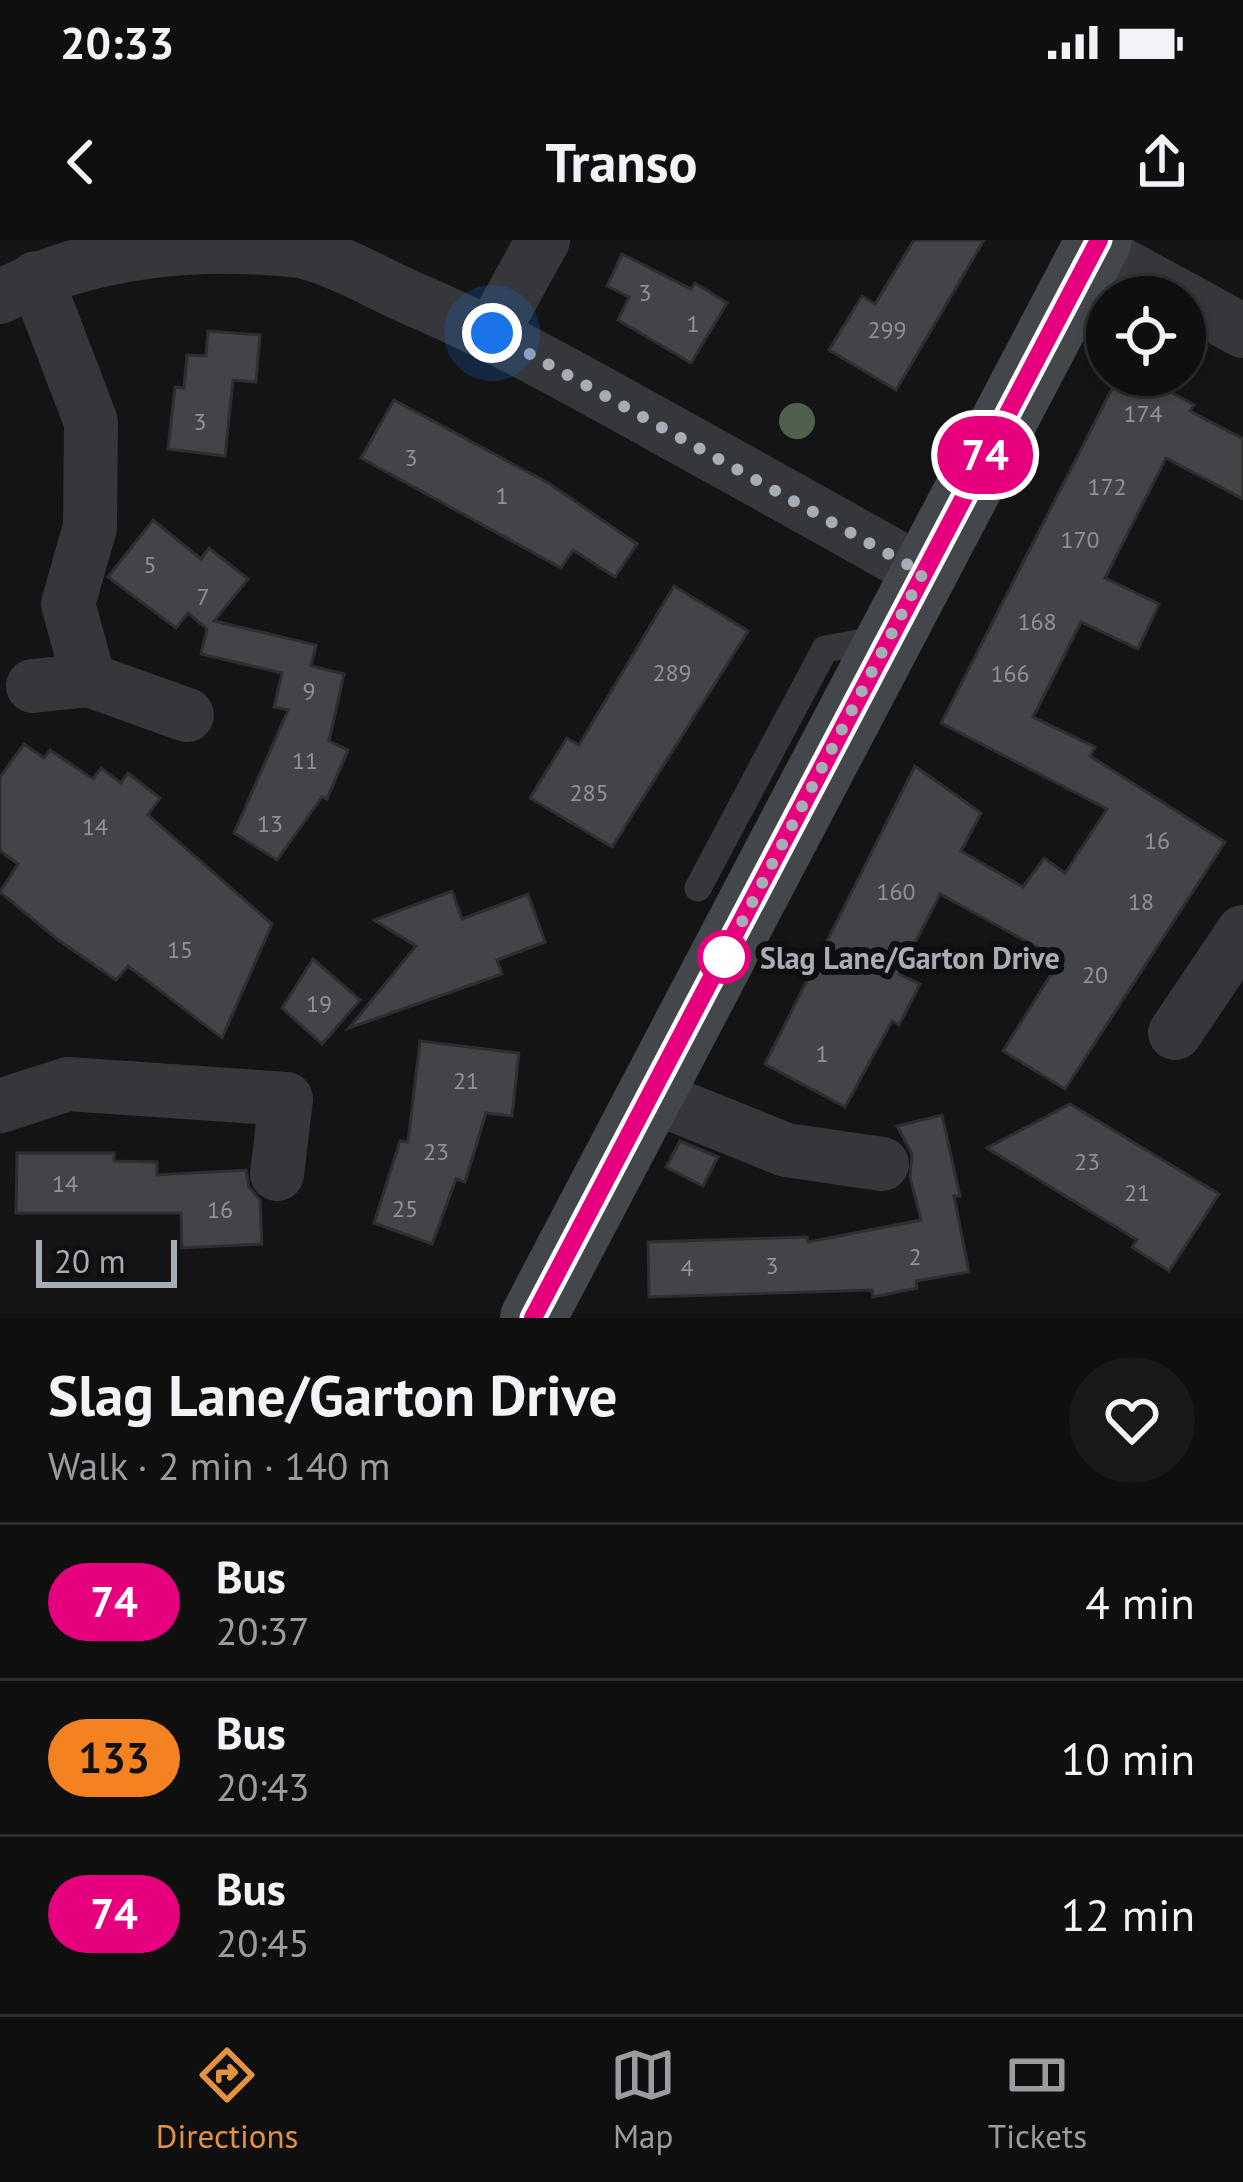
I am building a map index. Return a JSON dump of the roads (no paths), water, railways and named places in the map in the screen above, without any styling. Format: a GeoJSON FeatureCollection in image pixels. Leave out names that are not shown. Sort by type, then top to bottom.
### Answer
{"type":"FeatureCollection","features":[{"type":"Feature","properties":{"kind":"street"},"geometry":{"type":"LineString","coordinates":[[492,333],[543,240]]}},
{"type":"Feature","properties":{"kind":"street"},"geometry":{"type":"LineString","coordinates":[[89,680],[68,604],[90,526],[92,422],[18,287],[87,260],[182,243],[242,243],[303,251],[492,333],[923,573]]}},
{"type":"Feature","properties":{"kind":"street"},"geometry":{"type":"LineString","coordinates":[[533,1318],[1096,245],[1147,276]]}},
{"type":"Feature","properties":{"kind":"street"},"geometry":{"type":"LineString","coordinates":[[1206,311],[1243,331]]}},
{"type":"Feature","properties":{"kind":"street"},"geometry":{"type":"LineString","coordinates":[[33,686],[89,680],[187,715]]}},
{"type":"Feature","properties":{"kind":"street"},"geometry":{"type":"LineString","coordinates":[[1175,1033],[1243,932]]}},
{"type":"Feature","properties":{"kind":"street"},"geometry":{"type":"LineString","coordinates":[[0,1106],[68,1084],[306,1096],[277,1174]]}},
{"type":"Feature","properties":{"kind":"street"},"geometry":{"type":"LineString","coordinates":[[652,1096],[786,1150],[883,1164]]}},
{"type":"Feature","properties":{"kind":"lane"},"geometry":{"type":"LineString","coordinates":[[698,888],[825,650],[890,637]]}},
{"type":"Feature","properties":{"kind":"place","name":"Slag Lane/Garton Drive"},"geometry":{"type":"Point","coordinates":[724,957]}}]}
